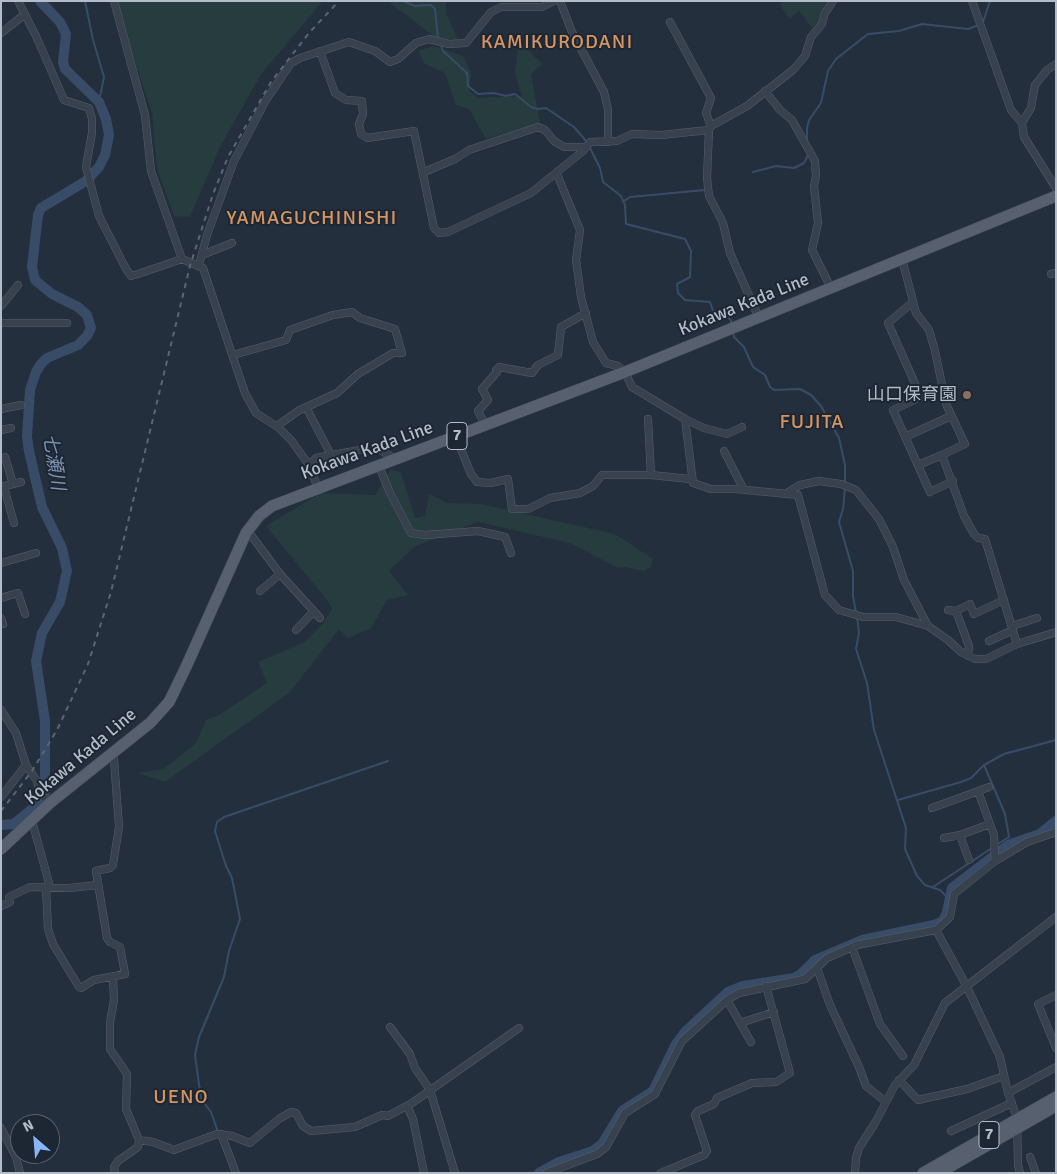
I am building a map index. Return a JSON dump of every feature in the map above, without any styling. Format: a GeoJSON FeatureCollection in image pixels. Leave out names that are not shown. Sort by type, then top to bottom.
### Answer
{"type":"FeatureCollection","features":[{"type":"Feature","properties":{"kind":"main road","name":"Kokawa Kada Line"},"geometry":{"type":"LineString","coordinates":[[1,849],[51,802],[150,723],[168,702],[248,531],[259,516],[272,506],[624,372],[1056,196]]}},
{"type":"Feature","properties":{"kind":"main road","name":"7"},"geometry":{"type":"LineString","coordinates":[[939,1173],[1056,1097]]}},
{"type":"Feature","properties":{"kind":"main road","name":"7"},"geometry":{"type":"LineString","coordinates":[[923,1173],[1018,1123],[1056,1106]]}},
{"type":"Feature","properties":{"kind":"street"},"geometry":{"type":"LineString","coordinates":[[18,1],[64,100],[89,108],[92,119],[92,133],[86,167],[99,216],[131,276],[182,259],[203,268],[245,393],[256,413],[277,426],[291,440],[309,465],[318,488]]}},
{"type":"Feature","properties":{"kind":"street"},"geometry":{"type":"LineString","coordinates":[[114,1],[145,115],[151,171],[182,259]]}},
{"type":"Feature","properties":{"kind":"street"},"geometry":{"type":"LineString","coordinates":[[199,265],[209,227],[234,161],[266,100],[291,63],[349,42],[375,51],[390,62],[398,59],[416,43],[430,38],[449,44],[466,42],[492,12],[501,7],[542,7],[554,1]]}},
{"type":"Feature","properties":{"kind":"street"},"geometry":{"type":"LineString","coordinates":[[560,1],[572,32],[604,92],[608,109],[608,142]]}},
{"type":"Feature","properties":{"kind":"street"},"geometry":{"type":"LineString","coordinates":[[320,51],[335,93],[346,100],[362,101],[361,134],[367,138],[414,131],[424,172],[434,228],[439,233],[448,232],[470,220],[493,212],[531,193],[557,174],[590,142],[617,141],[632,134],[661,135],[710,128],[747,106],[765,90],[793,70],[805,56],[811,37],[822,24],[825,13],[833,1]]}},
{"type":"Feature","properties":{"kind":"street"},"geometry":{"type":"LineString","coordinates":[[972,1],[1011,110],[1022,123],[1024,137],[1056,188]]}},
{"type":"Feature","properties":{"kind":"street"},"geometry":{"type":"LineString","coordinates":[[1,33],[24,14]]}},
{"type":"Feature","properties":{"kind":"street"},"geometry":{"type":"LineString","coordinates":[[670,22],[711,98],[706,114],[710,128],[707,178],[709,196],[723,223],[730,253],[758,318]]}},
{"type":"Feature","properties":{"kind":"street"},"geometry":{"type":"LineString","coordinates":[[1022,123],[1031,108],[1035,85],[1047,70],[1056,64]]}},
{"type":"Feature","properties":{"kind":"street"},"geometry":{"type":"LineString","coordinates":[[765,90],[780,110],[792,120],[810,148],[815,162],[816,176],[814,186],[818,223],[812,250],[831,288]]}},
{"type":"Feature","properties":{"kind":"street"},"geometry":{"type":"LineString","coordinates":[[424,172],[455,159],[469,150],[538,127],[545,130],[554,141],[564,147],[586,147]]}},
{"type":"Feature","properties":{"kind":"street"},"geometry":{"type":"LineString","coordinates":[[557,174],[580,230],[576,260],[581,297],[593,342],[599,354],[606,363],[618,366],[624,372],[632,388],[685,419],[704,428],[727,434],[742,427]]}},
{"type":"Feature","properties":{"kind":"street"},"geometry":{"type":"LineString","coordinates":[[202,255],[232,243]]}},
{"type":"Feature","properties":{"kind":"street"},"geometry":{"type":"LineString","coordinates":[[902,259],[916,313],[929,330],[942,387],[951,416],[965,444],[918,465]]}},
{"type":"Feature","properties":{"kind":"street"},"geometry":{"type":"LineString","coordinates":[[1,306],[18,285]]}},
{"type":"Feature","properties":{"kind":"street"},"geometry":{"type":"LineString","coordinates":[[913,302],[888,323],[921,397]]}},
{"type":"Feature","properties":{"kind":"street"},"geometry":{"type":"LineString","coordinates":[[233,355],[286,340],[290,330],[333,315],[352,312],[360,318],[395,329],[402,353],[393,353],[358,374],[337,393],[306,407],[277,426]]}},
{"type":"Feature","properties":{"kind":"street"},"geometry":{"type":"LineString","coordinates":[[486,426],[478,411],[488,400],[482,388],[496,370],[499,367],[532,373],[538,365],[558,355],[561,327],[586,313]]}},
{"type":"Feature","properties":{"kind":"street"},"geometry":{"type":"LineString","coordinates":[[1,323],[67,323]]}},
{"type":"Feature","properties":{"kind":"street"},"geometry":{"type":"LineString","coordinates":[[942,387],[893,410],[930,492],[953,481]]}},
{"type":"Feature","properties":{"kind":"street"},"geometry":{"type":"LineString","coordinates":[[1,409],[21,405]]}},
{"type":"Feature","properties":{"kind":"street"},"geometry":{"type":"LineString","coordinates":[[306,407],[331,455]]}},
{"type":"Feature","properties":{"kind":"street"},"geometry":{"type":"LineString","coordinates":[[905,437],[951,416]]}},
{"type":"Feature","properties":{"kind":"street"},"geometry":{"type":"LineString","coordinates":[[648,419],[651,475]]}},
{"type":"Feature","properties":{"kind":"street"},"geometry":{"type":"LineString","coordinates":[[685,419],[690,479],[696,486],[711,489],[798,495],[824,595],[839,610],[863,617],[896,617],[928,626],[968,656],[975,659],[986,660],[1018,644],[1056,632]]}},
{"type":"Feature","properties":{"kind":"street"},"geometry":{"type":"LineString","coordinates":[[1,430],[11,428]]}},
{"type":"Feature","properties":{"kind":"street"},"geometry":{"type":"LineString","coordinates":[[456,437],[471,474],[477,482],[491,483],[508,479],[512,510],[528,509],[550,498],[580,493],[593,486],[602,475],[651,475],[690,479]]}},
{"type":"Feature","properties":{"kind":"street"},"geometry":{"type":"LineString","coordinates":[[309,465],[316,458],[376,447],[394,460]]}},
{"type":"Feature","properties":{"kind":"street"},"geometry":{"type":"LineString","coordinates":[[724,451],[744,490]]}},
{"type":"Feature","properties":{"kind":"street"},"geometry":{"type":"LineString","coordinates":[[942,455],[953,481],[964,516],[974,534],[978,538],[985,539],[1018,644]]}},
{"type":"Feature","properties":{"kind":"street"},"geometry":{"type":"LineString","coordinates":[[5,457],[13,484]]}},
{"type":"Feature","properties":{"kind":"street"},"geometry":{"type":"LineString","coordinates":[[379,466],[390,493],[411,533],[425,535],[478,531],[505,537],[511,553]]}},
{"type":"Feature","properties":{"kind":"street"},"geometry":{"type":"LineString","coordinates":[[788,494],[800,485],[819,481],[845,485],[856,490],[866,500],[879,519],[893,547],[904,580],[928,626]]}},
{"type":"Feature","properties":{"kind":"street"},"geometry":{"type":"LineString","coordinates":[[14,523],[2,487],[21,482]]}},
{"type":"Feature","properties":{"kind":"street"},"geometry":{"type":"LineString","coordinates":[[248,531],[280,574],[320,618]]}},
{"type":"Feature","properties":{"kind":"street"},"geometry":{"type":"LineString","coordinates":[[1,563],[36,553]]}},
{"type":"Feature","properties":{"kind":"street"},"geometry":{"type":"LineString","coordinates":[[260,591],[280,574]]}},
{"type":"Feature","properties":{"kind":"street"},"geometry":{"type":"LineString","coordinates":[[1,598],[18,593],[25,614]]}},
{"type":"Feature","properties":{"kind":"street"},"geometry":{"type":"LineString","coordinates":[[968,656],[969,646],[952,610],[970,604],[974,614],[1004,600]]}},
{"type":"Feature","properties":{"kind":"street"},"geometry":{"type":"LineString","coordinates":[[296,630],[314,611]]}},
{"type":"Feature","properties":{"kind":"street"},"geometry":{"type":"LineString","coordinates":[[988,641],[1012,628],[1037,618]]}},
{"type":"Feature","properties":{"kind":"street"},"geometry":{"type":"LineString","coordinates":[[2,714],[16,733],[26,765],[37,781],[40,795],[51,802]]}},
{"type":"Feature","properties":{"kind":"street"},"geometry":{"type":"LineString","coordinates":[[32,821],[49,883],[46,888],[48,929],[53,944],[78,987],[81,988],[94,980],[125,974],[121,949],[118,945],[108,941],[96,872],[110,868],[113,865],[119,827],[114,759],[111,755]]}},
{"type":"Feature","properties":{"kind":"street"},"geometry":{"type":"LineString","coordinates":[[1,797],[26,765]]}},
{"type":"Feature","properties":{"kind":"street"},"geometry":{"type":"LineString","coordinates":[[932,808],[989,787]]}},
{"type":"Feature","properties":{"kind":"street"},"geometry":{"type":"LineString","coordinates":[[978,791],[995,842],[995,861]]}},
{"type":"Feature","properties":{"kind":"street"},"geometry":{"type":"LineString","coordinates":[[944,838],[960,835],[990,824]]}},
{"type":"Feature","properties":{"kind":"street"},"geometry":{"type":"LineString","coordinates":[[546,1173],[597,1154],[606,1147],[625,1113],[655,1094],[682,1041],[727,1000],[739,993],[805,979],[827,958],[852,947],[936,930],[950,917],[954,894],[995,861],[1027,842],[1056,832]]}},
{"type":"Feature","properties":{"kind":"street"},"geometry":{"type":"LineString","coordinates":[[960,835],[969,860]]}},
{"type":"Feature","properties":{"kind":"street"},"geometry":{"type":"LineString","coordinates":[[1,906],[10,902],[9,897],[30,887],[98,885]]}},
{"type":"Feature","properties":{"kind":"street"},"geometry":{"type":"LineString","coordinates":[[856,1173],[856,1158],[859,1148],[899,1080],[914,1065],[945,1003],[1056,917]]}},
{"type":"Feature","properties":{"kind":"street"},"geometry":{"type":"LineString","coordinates":[[936,930],[966,985],[1000,1057],[1008,1093],[1018,1123],[1018,1165],[1020,1173]]}},
{"type":"Feature","properties":{"kind":"street"},"geometry":{"type":"LineString","coordinates":[[852,947],[880,1024],[903,1056]]}},
{"type":"Feature","properties":{"kind":"street"},"geometry":{"type":"LineString","coordinates":[[817,968],[830,1005],[866,1086],[886,1102]]}},
{"type":"Feature","properties":{"kind":"street"},"geometry":{"type":"LineString","coordinates":[[113,977],[114,1000],[110,1023],[110,1049],[128,1074],[126,1109],[139,1140],[138,1147],[118,1160],[114,1167],[115,1173]]}},
{"type":"Feature","properties":{"kind":"street"},"geometry":{"type":"LineString","coordinates":[[661,1173],[704,1155],[707,1151],[695,1115],[698,1111],[714,1104],[717,1098],[752,1082],[776,1082],[789,1076],[790,1073],[766,986]]}},
{"type":"Feature","properties":{"kind":"street"},"geometry":{"type":"LineString","coordinates":[[1056,995],[1038,1004],[1056,1048]]}},
{"type":"Feature","properties":{"kind":"street"},"geometry":{"type":"LineString","coordinates":[[727,1000],[751,1042]]}},
{"type":"Feature","properties":{"kind":"street"},"geometry":{"type":"LineString","coordinates":[[740,1023],[774,1012]]}},
{"type":"Feature","properties":{"kind":"street"},"geometry":{"type":"LineString","coordinates":[[390,1027],[406,1047],[415,1068],[430,1090],[455,1173]]}},
{"type":"Feature","properties":{"kind":"street"},"geometry":{"type":"LineString","coordinates":[[139,1140],[153,1142],[174,1150],[219,1134],[250,1143],[279,1119],[291,1112],[296,1113],[307,1129],[317,1132],[355,1127],[407,1106],[519,1028]]}},
{"type":"Feature","properties":{"kind":"street"},"geometry":{"type":"LineString","coordinates":[[1008,1093],[1056,1067]]}},
{"type":"Feature","properties":{"kind":"street"},"geometry":{"type":"LineString","coordinates":[[899,1080],[918,1100],[967,1089],[1004,1076]]}},
{"type":"Feature","properties":{"kind":"street"},"geometry":{"type":"LineString","coordinates":[[951,1131],[1012,1103]]}},
{"type":"Feature","properties":{"kind":"street"},"geometry":{"type":"LineString","coordinates":[[407,1106],[413,1119],[424,1173]]}},
{"type":"Feature","properties":{"kind":"street"},"geometry":{"type":"LineString","coordinates":[[1,1128],[16,1157],[20,1173]]}},
{"type":"Feature","properties":{"kind":"street"},"geometry":{"type":"LineString","coordinates":[[219,1134],[236,1173]]}},
{"type":"Feature","properties":{"kind":"street"},"geometry":{"type":"LineString","coordinates":[[1030,1157],[1036,1173]]}},
{"type":"Feature","properties":{"kind":"green space"},"geometry":{"type":"Polygon","coordinates":[[[115,1],[323,1],[261,74],[220,147],[190,217],[174,216],[157,168],[152,113],[115,1]]]}},
{"type":"Feature","properties":{"kind":"green space"},"geometry":{"type":"Polygon","coordinates":[[[388,1],[446,1],[446,13],[458,40],[435,37],[388,1]]]}},
{"type":"Feature","properties":{"kind":"green space"},"geometry":{"type":"Polygon","coordinates":[[[782,1],[826,1],[819,22],[812,28],[799,11],[790,19],[780,5],[782,1]]]}},
{"type":"Feature","properties":{"kind":"green space"},"geometry":{"type":"Polygon","coordinates":[[[519,41],[542,64],[531,74],[540,123],[486,139],[469,109],[456,105],[445,73],[425,64],[418,51],[433,46],[463,56],[471,72],[469,91],[478,98],[522,96],[515,73],[519,41]]]}},
{"type":"Feature","properties":{"kind":"green space"},"geometry":{"type":"Polygon","coordinates":[[[391,469],[401,473],[415,518],[425,516],[429,494],[447,503],[481,504],[615,534],[653,559],[650,568],[643,571],[625,567],[618,568],[570,543],[478,522],[414,547],[389,571],[408,595],[387,600],[371,628],[348,638],[339,629],[290,692],[165,782],[138,773],[164,769],[196,743],[206,720],[219,715],[267,683],[258,662],[305,642],[324,622],[332,608],[266,526],[321,493],[375,495],[391,469]]]}},
{"type":"Feature","properties":{"kind":"waterway","name":"七瀬川"},"geometry":{"type":"LineString","coordinates":[[1,825],[14,824],[41,802],[45,793],[45,721],[36,661],[42,633],[60,602],[67,571],[62,548],[42,507],[29,451],[27,437],[30,390],[41,364],[47,358],[78,345],[87,336],[91,328],[87,315],[78,307],[52,294],[35,280],[32,267],[38,215],[41,208],[86,181],[99,167],[105,155],[109,135],[106,119],[99,102],[65,69],[63,62],[66,34],[60,22],[40,1]]}},
{"type":"Feature","properties":{"kind":"waterway"},"geometry":{"type":"LineString","coordinates":[[85,1],[93,40],[104,77],[99,102]]}},
{"type":"Feature","properties":{"kind":"waterway"},"geometry":{"type":"LineString","coordinates":[[403,1],[415,6],[431,5],[435,9],[438,39]]}},
{"type":"Feature","properties":{"kind":"waterway"},"geometry":{"type":"LineString","coordinates":[[983,22],[990,1]]}},
{"type":"Feature","properties":{"kind":"waterway"},"geometry":{"type":"LineString","coordinates":[[807,141],[809,120],[821,103],[828,71],[836,59],[868,34],[899,31],[922,24],[968,29],[979,25]]}},
{"type":"Feature","properties":{"kind":"waterway"},"geometry":{"type":"LineString","coordinates":[[440,43],[443,51],[467,73],[468,86],[478,94],[494,93],[506,96],[515,94],[531,107],[538,109],[546,108],[574,127],[587,142]]}},
{"type":"Feature","properties":{"kind":"waterway"},"geometry":{"type":"LineString","coordinates":[[589,146],[600,168],[603,182],[621,196],[625,205],[626,224],[685,239],[691,251],[690,277],[677,284],[678,293],[685,300],[710,302],[713,311],[731,320],[731,324]]}},
{"type":"Feature","properties":{"kind":"waterway"},"geometry":{"type":"LineString","coordinates":[[753,172],[776,166],[794,168],[804,163],[808,155]]}},
{"type":"Feature","properties":{"kind":"waterway"},"geometry":{"type":"LineString","coordinates":[[624,201],[630,197],[705,190]]}},
{"type":"Feature","properties":{"kind":"waterway"},"geometry":{"type":"LineString","coordinates":[[733,332],[734,337],[744,347],[753,367],[765,375],[770,387],[774,390],[800,389],[811,395],[821,406],[839,438],[845,465],[845,483]]}},
{"type":"Feature","properties":{"kind":"waterway"},"geometry":{"type":"LineString","coordinates":[[845,488],[843,509],[839,522],[853,571],[853,596],[856,613]]}},
{"type":"Feature","properties":{"kind":"waterway"},"geometry":{"type":"LineString","coordinates":[[857,617],[859,633],[856,649],[867,683],[874,730],[906,828],[905,849],[917,876],[925,885],[940,890],[948,898]]}},
{"type":"Feature","properties":{"kind":"waterway"},"geometry":{"type":"LineString","coordinates":[[898,800],[961,782],[971,778],[984,765],[1004,754],[1056,740]]}},
{"type":"Feature","properties":{"kind":"waterway"},"geometry":{"type":"LineString","coordinates":[[218,1132],[211,1112],[201,1099],[195,1055],[199,1037],[224,977],[229,951],[240,919],[232,878],[226,866],[215,831],[217,822],[224,817],[388,761]]}},
{"type":"Feature","properties":{"kind":"waterway"},"geometry":{"type":"LineString","coordinates":[[984,765],[1005,814],[1009,837],[996,845]]}},
{"type":"Feature","properties":{"kind":"waterway"},"geometry":{"type":"LineString","coordinates":[[539,1173],[559,1162],[593,1151],[602,1144],[622,1111],[653,1091],[676,1044],[685,1032],[728,992],[743,986],[794,978],[801,974],[815,960],[862,940],[934,925],[943,921],[952,888],[1008,845],[1040,834],[1056,821]]}},
{"type":"Feature","properties":{"kind":"waterway"},"geometry":{"type":"LineString","coordinates":[[933,887],[992,848]]}},
{"type":"Feature","properties":{"kind":"railway"},"geometry":{"type":"LineString","coordinates":[[1,811],[32,771],[57,730],[88,664],[111,592],[190,266],[213,194],[228,157],[271,82],[309,33],[339,1]]}},
{"type":"Feature","properties":{"kind":"place","name":"山口保育園"},"geometry":{"type":"Point","coordinates":[967,395]}},
{"type":"Feature","properties":{"kind":"district","name":"KAMIKURODANI"},"geometry":{"type":"Point","coordinates":[557,43]}},
{"type":"Feature","properties":{"kind":"district","name":"YAMAGUCHINISHI"},"geometry":{"type":"Point","coordinates":[312,219]}},
{"type":"Feature","properties":{"kind":"district","name":"FUJITA"},"geometry":{"type":"Point","coordinates":[812,423]}},
{"type":"Feature","properties":{"kind":"district","name":"UENO"},"geometry":{"type":"Point","coordinates":[181,1098]}}]}
